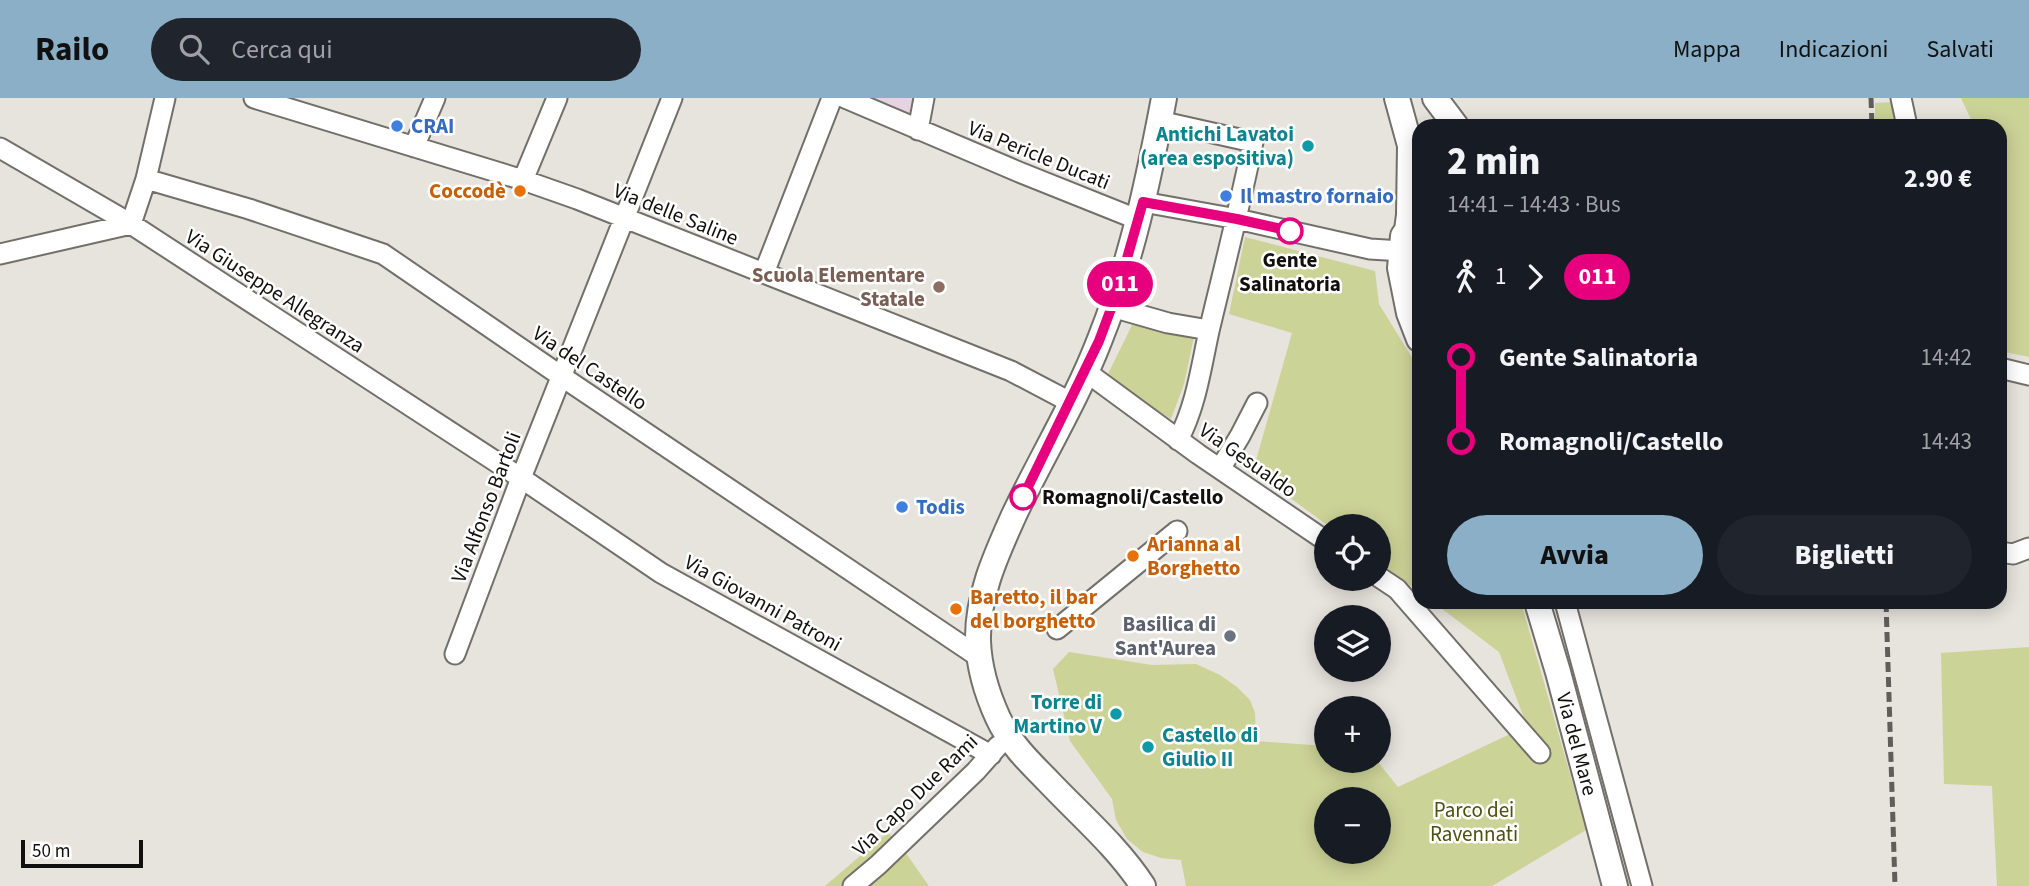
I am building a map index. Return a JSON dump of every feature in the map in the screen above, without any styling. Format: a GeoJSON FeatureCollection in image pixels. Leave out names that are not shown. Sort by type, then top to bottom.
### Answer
{"type":"FeatureCollection","features":[{"type":"Feature","properties":{"kind":"main road"},"geometry":{"type":"LineString","coordinates":[[1397,98],[1412,143]]}},
{"type":"Feature","properties":{"kind":"main road"},"geometry":{"type":"LineString","coordinates":[[1435,98],[1450,119]]}},
{"type":"Feature","properties":{"kind":"main road"},"geometry":{"type":"LineString","coordinates":[[1143,886],[1113,849],[1028,761],[1006,733],[989,698],[979,657],[979,626],[990,572],[1020,503],[1086,371],[1112,307],[1141,211],[1162,110]]}},
{"type":"Feature","properties":{"kind":"main road"},"geometry":{"type":"LineString","coordinates":[[1412,184],[1409,215],[1412,242]]}},
{"type":"Feature","properties":{"kind":"main road"},"geometry":{"type":"LineString","coordinates":[[1412,255],[1405,289],[1412,312]]}},
{"type":"Feature","properties":{"kind":"main road","name":"Via del Mare"},"geometry":{"type":"LineString","coordinates":[[1539,609],[1615,886]]}},
{"type":"Feature","properties":{"kind":"street"},"geometry":{"type":"LineString","coordinates":[[0,254],[14,253],[131,224],[146,179],[165,98]]}},
{"type":"Feature","properties":{"kind":"street","name":"Via delle Saline"},"geometry":{"type":"LineString","coordinates":[[254,98],[523,180],[624,217],[1011,370],[1070,402]]}},
{"type":"Feature","properties":{"kind":"street"},"geometry":{"type":"LineString","coordinates":[[414,146],[436,98]]}},
{"type":"Feature","properties":{"kind":"street"},"geometry":{"type":"LineString","coordinates":[[523,180],[557,98]]}},
{"type":"Feature","properties":{"kind":"street","name":"Via Alfonso Bartoli"},"geometry":{"type":"LineString","coordinates":[[455,654],[520,478],[671,98]]}},
{"type":"Feature","properties":{"kind":"street"},"geometry":{"type":"LineString","coordinates":[[764,273],[832,98]]}},
{"type":"Feature","properties":{"kind":"street","name":"Via Pericle Ducati"},"geometry":{"type":"LineString","coordinates":[[845,98],[918,130],[1141,211],[1237,219],[1370,249],[1412,251]]}},
{"type":"Feature","properties":{"kind":"street"},"geometry":{"type":"LineString","coordinates":[[918,130],[924,98]]}},
{"type":"Feature","properties":{"kind":"street"},"geometry":{"type":"LineString","coordinates":[[1901,98],[1906,119]]}},
{"type":"Feature","properties":{"kind":"street"},"geometry":{"type":"LineString","coordinates":[[1162,110],[1253,142],[1192,408],[1178,440]]}},
{"type":"Feature","properties":{"kind":"street","name":"Via Giuseppe Allegranza"},"geometry":{"type":"LineString","coordinates":[[0,148],[131,224],[520,478]]}},
{"type":"Feature","properties":{"kind":"street","name":"Via del Castello"},"geometry":{"type":"LineString","coordinates":[[146,179],[250,209],[383,254],[979,657]]}},
{"type":"Feature","properties":{"kind":"street"},"geometry":{"type":"LineString","coordinates":[[1370,249],[1389,265],[1405,289]]}},
{"type":"Feature","properties":{"kind":"street"},"geometry":{"type":"LineString","coordinates":[[1112,307],[1168,323],[1209,330]]}},
{"type":"Feature","properties":{"kind":"street"},"geometry":{"type":"LineString","coordinates":[[2007,370],[2029,375]]}},
{"type":"Feature","properties":{"kind":"street","name":"Via Gesualdo"},"geometry":{"type":"LineString","coordinates":[[1086,371],[1178,440],[1314,533]]}},
{"type":"Feature","properties":{"kind":"street"},"geometry":{"type":"LineString","coordinates":[[1220,469],[1257,403]]}},
{"type":"Feature","properties":{"kind":"street","name":"Via Giovanni Patroni"},"geometry":{"type":"LineString","coordinates":[[520,478],[661,573],[991,755]]}},
{"type":"Feature","properties":{"kind":"street"},"geometry":{"type":"LineString","coordinates":[[1057,629],[1177,531]]}},
{"type":"Feature","properties":{"kind":"street"},"geometry":{"type":"LineString","coordinates":[[2007,553],[2013,554],[2029,548]]}},
{"type":"Feature","properties":{"kind":"street"},"geometry":{"type":"LineString","coordinates":[[1391,585],[1412,606]]}},
{"type":"Feature","properties":{"kind":"street"},"geometry":{"type":"LineString","coordinates":[[1414,609],[1540,753]]}},
{"type":"Feature","properties":{"kind":"street"},"geometry":{"type":"LineString","coordinates":[[1567,609],[1642,886]]}},
{"type":"Feature","properties":{"kind":"street","name":"Via Capo Due Rami"},"geometry":{"type":"LineString","coordinates":[[853,886],[991,755],[1006,733]]}},
{"type":"Feature","properties":{"kind":"shaded area"},"geometry":{"type":"Polygon","coordinates":[[[873,98],[913,98],[910,114],[873,98]]]}},
{"type":"Feature","properties":{"kind":"green space"},"geometry":{"type":"Polygon","coordinates":[[[1961,98],[2029,98],[2029,357],[2007,352],[2007,119],[1971,119],[1961,98]]]}},
{"type":"Feature","properties":{"kind":"green space"},"geometry":{"type":"Polygon","coordinates":[[[1893,102],[1894,119],[1875,119],[1875,103],[1893,102]]]}},
{"type":"Feature","properties":{"kind":"green space"},"geometry":{"type":"Polygon","coordinates":[[[1245,237],[1375,271],[1379,304],[1412,358],[1412,587],[1391,572],[1391,514],[1314,515],[1253,471],[1292,333],[1229,314],[1245,237]]]}},
{"type":"Feature","properties":{"kind":"green space"},"geometry":{"type":"Polygon","coordinates":[[[1133,323],[1194,337],[1184,384],[1171,419],[1106,378],[1133,323]]]}},
{"type":"Feature","properties":{"kind":"green space","name":"Parco dei Ravennati"},"geometry":{"type":"Polygon","coordinates":[[[1442,609],[1523,609],[1586,830],[1492,886],[1186,886],[1181,860],[1161,858],[1143,852],[1127,839],[1116,820],[1112,799],[1070,741],[1053,669],[1069,652],[1152,665],[1196,664],[1220,675],[1250,700],[1255,713],[1256,741],[1314,745],[1314,773],[1387,773],[1398,787],[1527,726],[1499,652],[1442,609]]]}},
{"type":"Feature","properties":{"kind":"green space"},"geometry":{"type":"Polygon","coordinates":[[[2029,647],[2029,886],[1997,886],[1992,786],[1944,784],[1941,653],[2029,647]]]}},
{"type":"Feature","properties":{"kind":"green space"},"geometry":{"type":"Polygon","coordinates":[[[888,832],[929,886],[825,886],[888,832]]]}},
{"type":"Feature","properties":{"kind":"railway"},"geometry":{"type":"LineString","coordinates":[[1871,98],[1872,119]]}},
{"type":"Feature","properties":{"kind":"railway"},"geometry":{"type":"LineString","coordinates":[[1886,609],[1895,886]]}},
{"type":"Feature","properties":{"kind":"bus line","name":"011"},"geometry":{"type":"LineString","coordinates":[[1023,497],[1099,341],[1118,290],[1143,202],[1290,231]]}},
{"type":"Feature","properties":{"kind":"place","name":"CRAI"},"geometry":{"type":"Point","coordinates":[397,126]}},
{"type":"Feature","properties":{"kind":"place","name":"Antichi Lavatoi (area espositiva)"},"geometry":{"type":"Point","coordinates":[1308,146]}},
{"type":"Feature","properties":{"kind":"place","name":"Coccodè"},"geometry":{"type":"Point","coordinates":[520,191]}},
{"type":"Feature","properties":{"kind":"place","name":"Il mastro fornaio"},"geometry":{"type":"Point","coordinates":[1226,196]}},
{"type":"Feature","properties":{"kind":"place","name":"Gente Salinatoria"},"geometry":{"type":"Point","coordinates":[1290,231]}},
{"type":"Feature","properties":{"kind":"place","name":"Scuola Elementare Statale"},"geometry":{"type":"Point","coordinates":[939,287]}},
{"type":"Feature","properties":{"kind":"place","name":"Romagnoli/Castello"},"geometry":{"type":"Point","coordinates":[1023,497]}},
{"type":"Feature","properties":{"kind":"place","name":"Todis"},"geometry":{"type":"Point","coordinates":[902,507]}},
{"type":"Feature","properties":{"kind":"place","name":"Arianna al Borghetto"},"geometry":{"type":"Point","coordinates":[1133,556]}},
{"type":"Feature","properties":{"kind":"place","name":"Baretto, il bar del borghetto"},"geometry":{"type":"Point","coordinates":[956,609]}},
{"type":"Feature","properties":{"kind":"place","name":"Basilica di Sant'Aurea"},"geometry":{"type":"Point","coordinates":[1230,636]}},
{"type":"Feature","properties":{"kind":"place","name":"Torre di Martino V"},"geometry":{"type":"Point","coordinates":[1116,714]}},
{"type":"Feature","properties":{"kind":"place","name":"Castello di Giulio II"},"geometry":{"type":"Point","coordinates":[1148,747]}}]}
